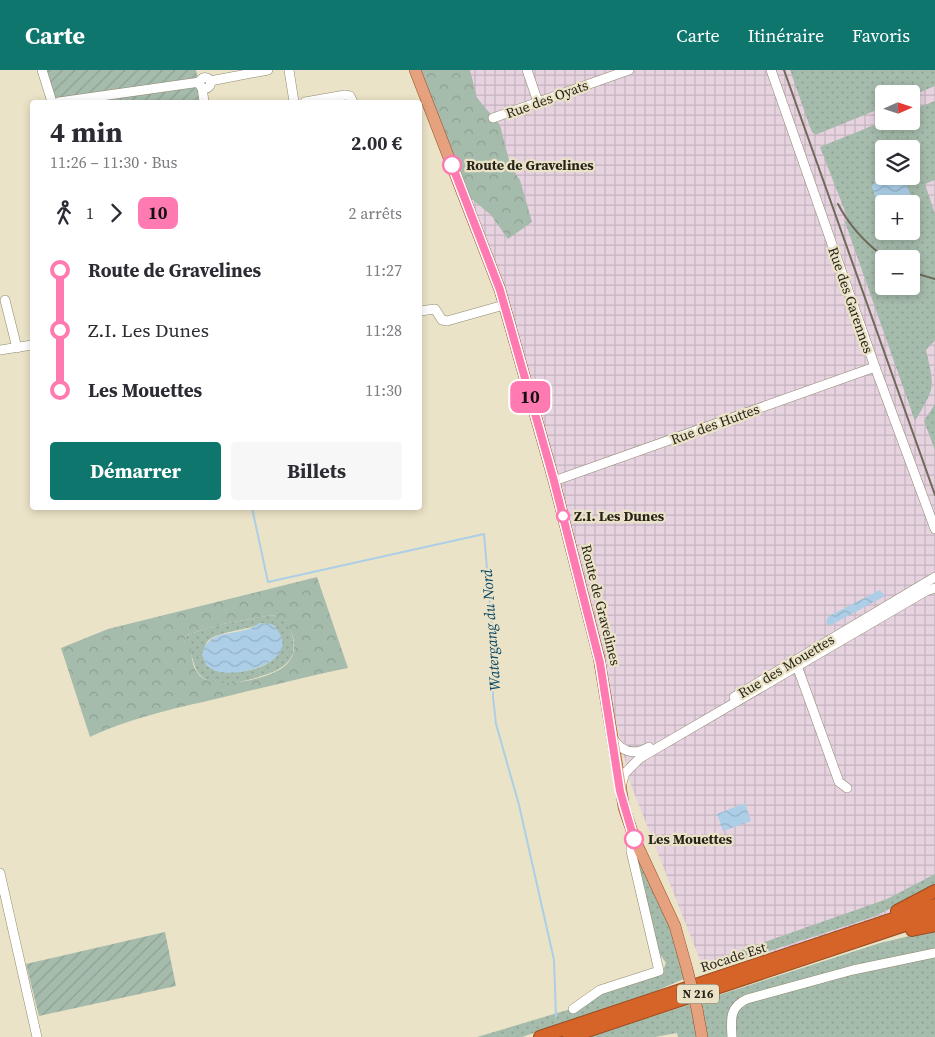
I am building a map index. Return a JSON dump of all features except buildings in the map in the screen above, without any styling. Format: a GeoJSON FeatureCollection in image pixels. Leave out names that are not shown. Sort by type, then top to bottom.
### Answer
{"type":"FeatureCollection","features":[{"type":"Feature","properties":{"kind":"highway"},"geometry":{"type":"LineString","coordinates":[[830,940],[885,916],[935,891]]}},
{"type":"Feature","properties":{"kind":"highway","name":"Rocade Est"},"geometry":{"type":"LineString","coordinates":[[540,1037],[935,905]]}},
{"type":"Feature","properties":{"kind":"highway","name":"Rocade Est"},"geometry":{"type":"LineString","coordinates":[[569,1037],[935,915]]}},
{"type":"Feature","properties":{"kind":"highway"},"geometry":{"type":"LineString","coordinates":[[880,934],[896,933],[935,925]]}},
{"type":"Feature","properties":{"kind":"main road","name":"Route de Gravelines"},"geometry":{"type":"LineString","coordinates":[[415,70],[485,248],[504,305],[554,481],[600,663],[617,762],[620,791],[635,840],[671,916],[687,969],[702,1037]]}},
{"type":"Feature","properties":{"kind":"street"},"geometry":{"type":"LineString","coordinates":[[42,70],[51,100]]}},
{"type":"Feature","properties":{"kind":"street"},"geometry":{"type":"LineString","coordinates":[[72,100],[268,70]]}},
{"type":"Feature","properties":{"kind":"street"},"geometry":{"type":"LineString","coordinates":[[289,70],[294,100]]}},
{"type":"Feature","properties":{"kind":"street"},"geometry":{"type":"LineString","coordinates":[[527,70],[538,102]]}},
{"type":"Feature","properties":{"kind":"street","name":"Rue des Oyats"},"geometry":{"type":"LineString","coordinates":[[493,118],[629,70]]}},
{"type":"Feature","properties":{"kind":"street","name":"Rue des Garennes"},"geometry":{"type":"LineString","coordinates":[[771,70],[875,367],[935,529]]}},
{"type":"Feature","properties":{"kind":"street"},"geometry":{"type":"LineString","coordinates":[[204,80],[204,100]]}},
{"type":"Feature","properties":{"kind":"street"},"geometry":{"type":"LineString","coordinates":[[316,100],[345,95],[350,96],[352,100]]}},
{"type":"Feature","properties":{"kind":"street"},"geometry":{"type":"LineString","coordinates":[[5,300],[17,348]]}},
{"type":"Feature","properties":{"kind":"street"},"geometry":{"type":"LineString","coordinates":[[422,310],[435,309],[442,320],[448,321],[504,305]]}},
{"type":"Feature","properties":{"kind":"street"},"geometry":{"type":"LineString","coordinates":[[0,350],[30,345]]}},
{"type":"Feature","properties":{"kind":"street","name":"Rue des Huttes"},"geometry":{"type":"LineString","coordinates":[[554,481],[875,367]]}},
{"type":"Feature","properties":{"kind":"street","name":"Rue des Mouettes"},"geometry":{"type":"LineString","coordinates":[[797,664],[935,577]]}},
{"type":"Feature","properties":{"kind":"street","name":"Rue des Mouettes"},"geometry":{"type":"LineString","coordinates":[[617,762],[638,756],[926,591],[935,588]]}},
{"type":"Feature","properties":{"kind":"street"},"geometry":{"type":"LineString","coordinates":[[797,664],[840,782],[847,788]]}},
{"type":"Feature","properties":{"kind":"street"},"geometry":{"type":"LineString","coordinates":[[611,734],[622,748],[638,756]]}},
{"type":"Feature","properties":{"kind":"street","name":"Rue des Mouettes"},"geometry":{"type":"LineString","coordinates":[[620,791],[625,773],[638,756]]}},
{"type":"Feature","properties":{"kind":"street"},"geometry":{"type":"LineString","coordinates":[[573,1009],[600,990],[659,971],[631,851],[631,843],[635,840]]}},
{"type":"Feature","properties":{"kind":"street"},"geometry":{"type":"LineString","coordinates":[[0,873],[37,1037]]}},
{"type":"Feature","properties":{"kind":"street"},"geometry":{"type":"LineString","coordinates":[[732,1037],[731,1014],[737,1005],[746,999],[853,970],[935,953]]}},
{"type":"Feature","properties":{"kind":"shaded area"},"geometry":{"type":"Polygon","coordinates":[[[423,70],[935,70],[935,912],[704,970],[631,785],[548,439],[507,298],[423,70]]]}},
{"type":"Feature","properties":{"kind":"green space"},"geometry":{"type":"Polygon","coordinates":[[[45,70],[196,70],[202,100],[50,100],[45,70]]]}},
{"type":"Feature","properties":{"kind":"green space"},"geometry":{"type":"Polygon","coordinates":[[[418,70],[470,70],[477,98],[500,125],[511,168],[520,180],[532,222],[508,239],[491,215],[468,196],[418,70]]]}},
{"type":"Feature","properties":{"kind":"green space"},"geometry":{"type":"Polygon","coordinates":[[[790,70],[935,70],[935,86],[920,92],[920,85],[875,85],[875,111],[815,135],[811,130],[790,70]]]}},
{"type":"Feature","properties":{"kind":"green space"},"geometry":{"type":"Polygon","coordinates":[[[935,101],[935,180],[925,184],[935,214],[935,340],[926,350],[932,381],[930,394],[915,421],[845,222],[848,219],[820,147],[875,125],[875,130],[920,130],[920,107],[935,101]]]}},
{"type":"Feature","properties":{"kind":"green space"},"geometry":{"type":"Polygon","coordinates":[[[935,404],[935,450],[924,421],[935,404]]]}},
{"type":"Feature","properties":{"kind":"green space"},"geometry":{"type":"Polygon","coordinates":[[[317,577],[348,668],[164,711],[127,722],[90,737],[61,648],[108,629],[317,577]],[[272,615],[222,624],[186,635],[184,643],[190,644],[195,669],[200,676],[208,680],[218,683],[231,683],[258,678],[280,669],[291,658],[294,643],[289,629],[279,618],[272,615]]]}},
{"type":"Feature","properties":{"kind":"green space"},"geometry":{"type":"Polygon","coordinates":[[[275,616],[284,621],[290,629],[294,644],[293,653],[289,660],[276,671],[248,680],[222,684],[207,680],[202,677],[195,667],[188,647],[184,643],[186,635],[222,624],[275,616]],[[261,623],[215,636],[206,644],[206,665],[216,670],[230,672],[259,668],[271,661],[279,652],[281,640],[275,626],[261,623]]]}},
{"type":"Feature","properties":{"kind":"green space"},"geometry":{"type":"Polygon","coordinates":[[[634,849],[665,912],[686,978],[656,991],[522,1037],[477,1037],[584,1005],[599,993],[661,975],[666,963],[657,950],[634,849]]]}},
{"type":"Feature","properties":{"kind":"green space"},"geometry":{"type":"Polygon","coordinates":[[[935,874],[935,887],[873,917],[706,972],[702,964],[887,899],[935,874]]]}},
{"type":"Feature","properties":{"kind":"green space"},"geometry":{"type":"Polygon","coordinates":[[[935,930],[935,1037],[678,1037],[677,1033],[655,1037],[589,1037],[880,943],[935,930]]]}},
{"type":"Feature","properties":{"kind":"green space"},"geometry":{"type":"Polygon","coordinates":[[[165,932],[176,986],[39,1016],[26,964],[165,932]]]}},
{"type":"Feature","properties":{"kind":"water"},"geometry":{"type":"Polygon","coordinates":[[[873,184],[907,185],[910,195],[875,196],[873,184]]]}},
{"type":"Feature","properties":{"kind":"water"},"geometry":{"type":"Polygon","coordinates":[[[880,590],[885,596],[831,625],[827,624],[826,621],[829,616],[880,590]]]}},
{"type":"Feature","properties":{"kind":"water"},"geometry":{"type":"Polygon","coordinates":[[[259,623],[273,625],[281,636],[282,646],[279,654],[272,661],[251,670],[229,673],[216,671],[206,665],[202,654],[206,645],[212,639],[244,631],[259,623]]]}},
{"type":"Feature","properties":{"kind":"water"},"geometry":{"type":"Polygon","coordinates":[[[745,803],[751,821],[723,831],[717,814],[745,803]]]}},
{"type":"Feature","properties":{"kind":"waterway","name":"Watergang du Nord"},"geometry":{"type":"LineString","coordinates":[[252,510],[268,582],[484,534],[493,639],[493,697],[496,724],[519,805],[554,960],[556,1017]]}},
{"type":"Feature","properties":{"kind":"railway"},"geometry":{"type":"LineString","coordinates":[[784,70],[935,495]]}},
{"type":"Feature","properties":{"kind":"railway"},"geometry":{"type":"LineString","coordinates":[[838,204],[859,234],[876,250]]}},
{"type":"Feature","properties":{"kind":"railway"},"geometry":{"type":"LineString","coordinates":[[920,275],[935,279]]}},
{"type":"Feature","properties":{"kind":"bus line","name":"10"},"geometry":{"type":"LineString","coordinates":[[452,165],[500,290],[554,481],[600,663],[620,791],[634,839]]}},
{"type":"Feature","properties":{"kind":"place","name":"Route de Gravelines"},"geometry":{"type":"Point","coordinates":[452,165]}},
{"type":"Feature","properties":{"kind":"place","name":"Z.I. Les Dunes"},"geometry":{"type":"Point","coordinates":[563,516]}},
{"type":"Feature","properties":{"kind":"place","name":"Les Mouettes"},"geometry":{"type":"Point","coordinates":[634,839]}}]}
